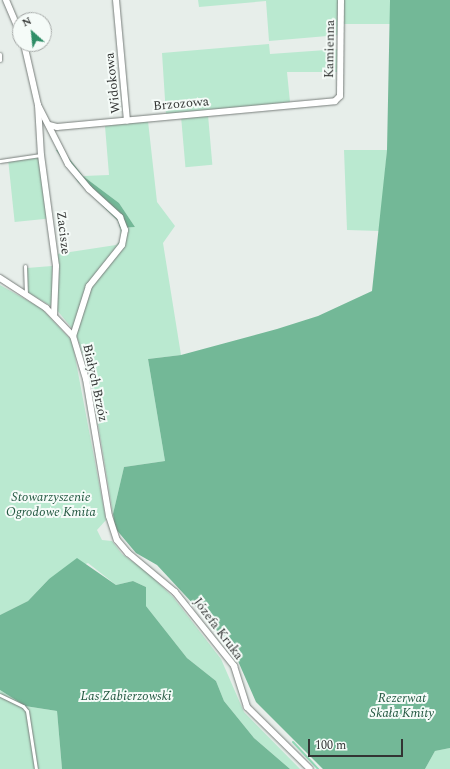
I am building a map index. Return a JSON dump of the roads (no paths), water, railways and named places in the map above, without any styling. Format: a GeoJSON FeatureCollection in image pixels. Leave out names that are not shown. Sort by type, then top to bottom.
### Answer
{"type":"FeatureCollection","features":[{"type":"Feature","properties":{"kind":"street"},"geometry":{"type":"LineString","coordinates":[[6,0],[12,14]]}},
{"type":"Feature","properties":{"kind":"street","name":"Widokowa"},"geometry":{"type":"LineString","coordinates":[[116,0],[127,120]]}},
{"type":"Feature","properties":{"kind":"street","name":"Kamienna"},"geometry":{"type":"LineString","coordinates":[[338,99],[342,58],[341,0]]}},
{"type":"Feature","properties":{"kind":"street","name":"Zacisze"},"geometry":{"type":"LineString","coordinates":[[26,52],[38,104],[41,154],[56,266],[54,315]]}},
{"type":"Feature","properties":{"kind":"street","name":"Brzozowa"},"geometry":{"type":"LineString","coordinates":[[49,125],[58,127],[335,101],[338,99]]}},
{"type":"Feature","properties":{"kind":"street"},"geometry":{"type":"LineString","coordinates":[[38,104],[60,150],[71,168],[120,217],[125,230],[122,245],[89,286],[73,336]]}},
{"type":"Feature","properties":{"kind":"street","name":"Białych Brzóz"},"geometry":{"type":"LineString","coordinates":[[0,278],[26,293],[54,315],[73,336],[86,379],[111,528]]}},
{"type":"Feature","properties":{"kind":"street","name":"Józefa Kruka"},"geometry":{"type":"LineString","coordinates":[[111,528],[128,553],[175,592],[224,652],[234,666],[247,707],[257,720],[310,769]]}},
{"type":"Feature","properties":{"kind":"lane"},"geometry":{"type":"LineString","coordinates":[[0,54],[0,60]]}},
{"type":"Feature","properties":{"kind":"lane"},"geometry":{"type":"LineString","coordinates":[[0,161],[41,154]]}},
{"type":"Feature","properties":{"kind":"lane"},"geometry":{"type":"LineString","coordinates":[[25,266],[26,293]]}},
{"type":"Feature","properties":{"kind":"lane"},"geometry":{"type":"LineString","coordinates":[[0,694],[24,706],[36,769]]}},
{"type":"Feature","properties":{"kind":"waterway"},"geometry":{"type":"LineString","coordinates":[[293,742],[318,769]]}},
{"type":"Feature","properties":{"kind":"park label","name":"Stowarzyszenie Ogrodowe Kmita"},"geometry":{"type":"Point","coordinates":[51,506]}},
{"type":"Feature","properties":{"kind":"park label","name":"Las Zabierzowski"},"geometry":{"type":"Point","coordinates":[126,696]}},
{"type":"Feature","properties":{"kind":"park label","name":"Rezerwat Skała Kmity"},"geometry":{"type":"Point","coordinates":[402,706]}}]}
